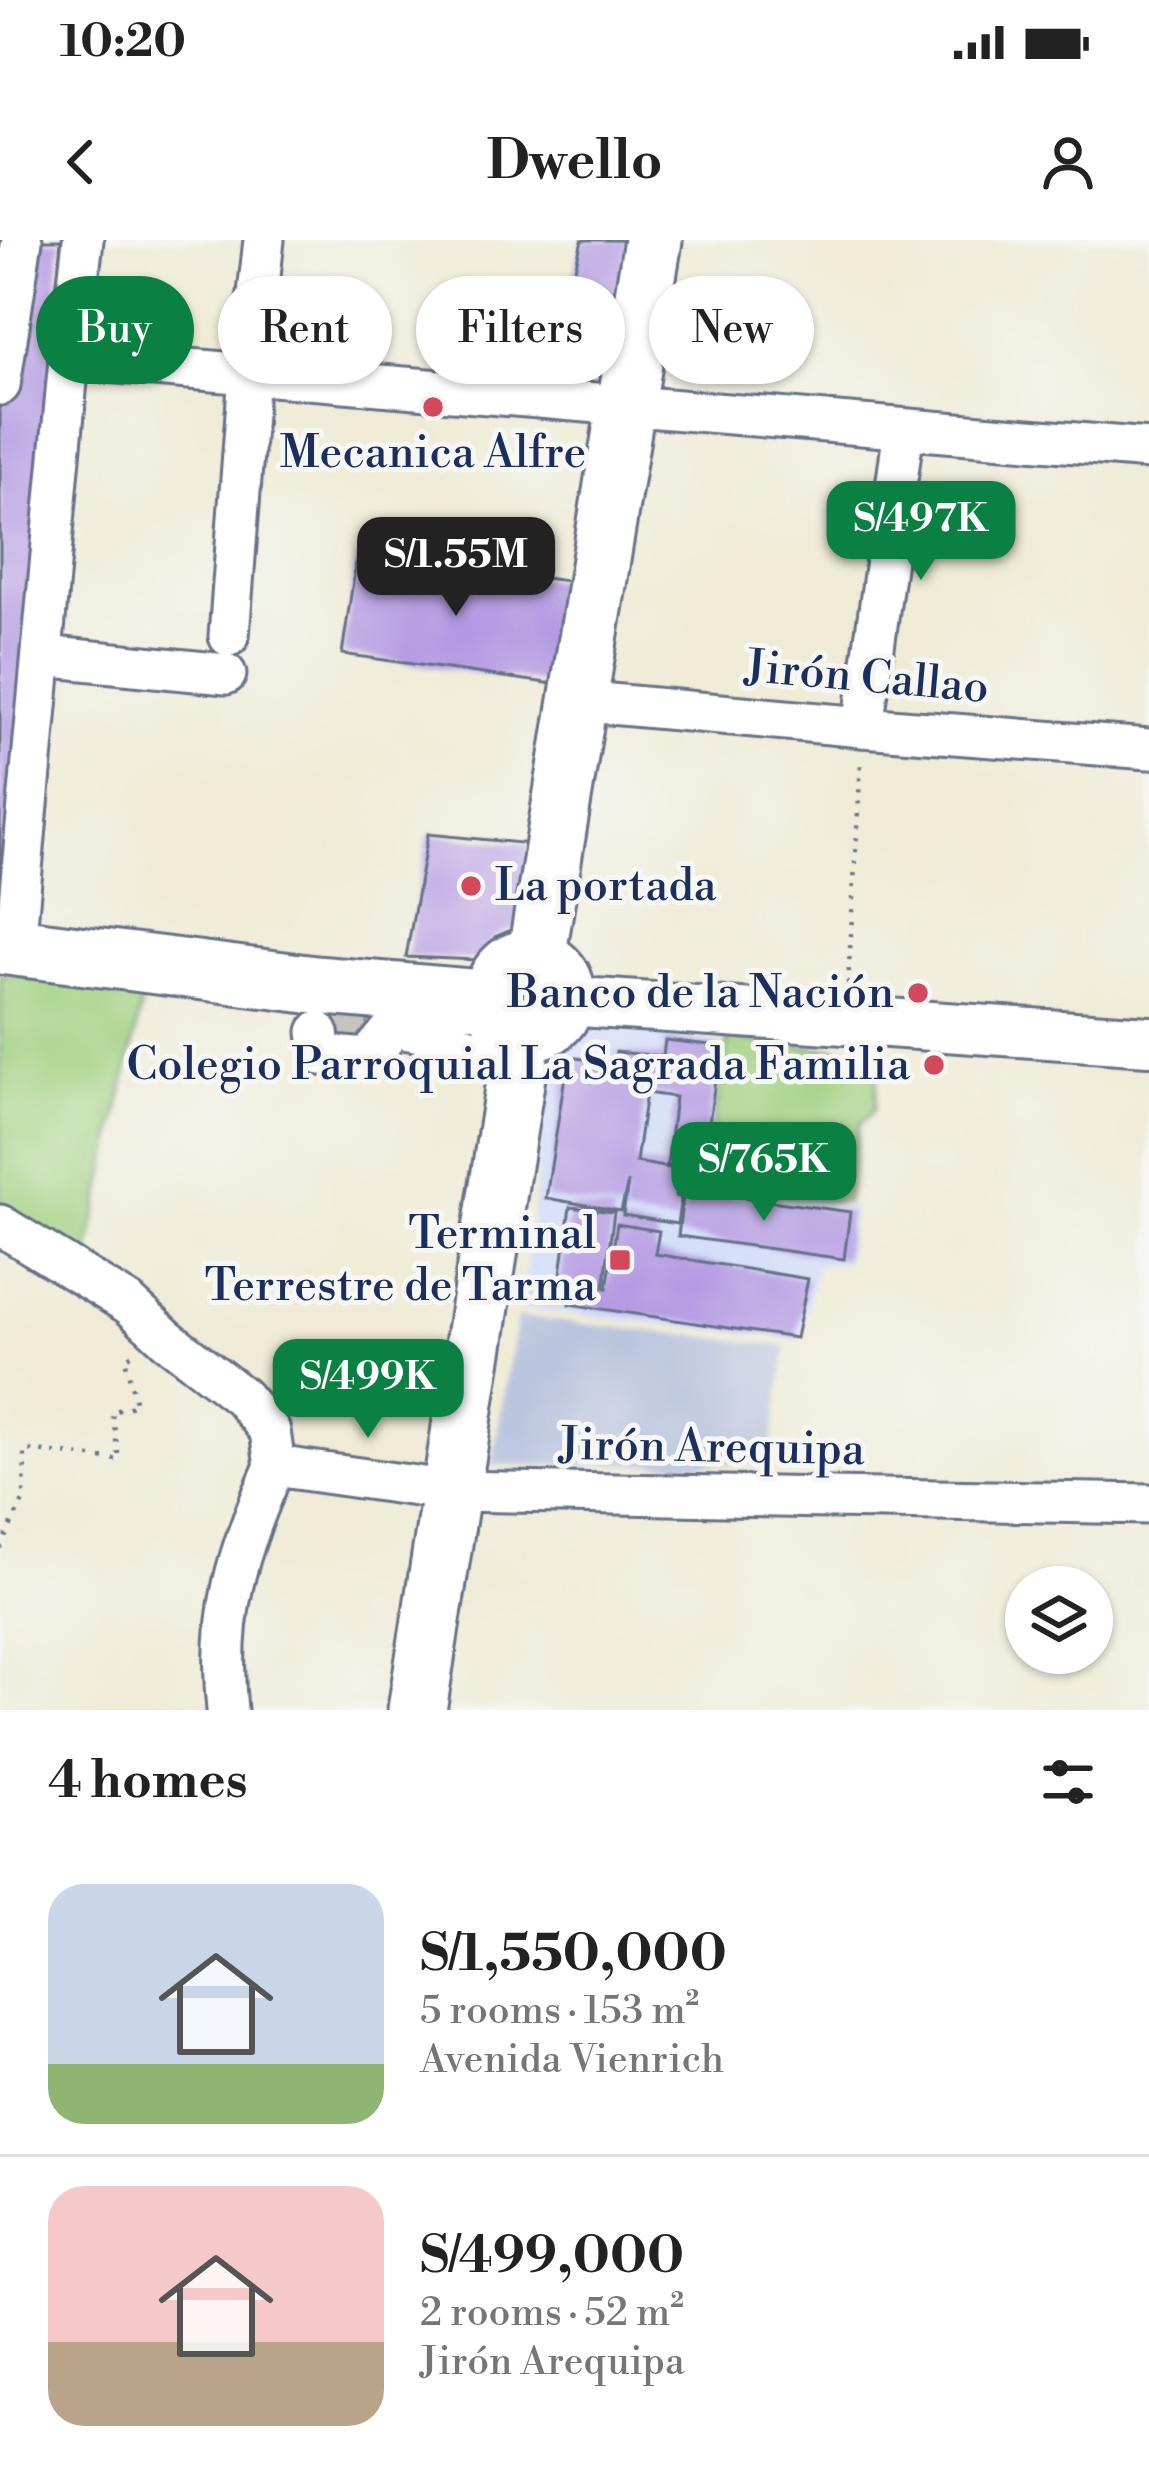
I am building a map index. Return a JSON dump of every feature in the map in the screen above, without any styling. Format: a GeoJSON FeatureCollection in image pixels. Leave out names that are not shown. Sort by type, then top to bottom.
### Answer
{"type":"FeatureCollection","features":[{"type":"Feature","properties":{"kind":"highway"},"geometry":{"type":"LineString","coordinates":[[417,1710],[451,1491],[426,1014],[577,701],[653,240]]}},
{"type":"Feature","properties":{"kind":"highway"},"geometry":{"type":"LineString","coordinates":[[8,946],[426,1014]]}},
{"type":"Feature","properties":{"kind":"main road"},"geometry":{"type":"LineString","coordinates":[[426,1014],[846,1020],[1149,1041]]}},
{"type":"Feature","properties":{"kind":"street"},"geometry":{"type":"LineString","coordinates":[[0,385],[7,306],[22,240]]}},
{"type":"Feature","properties":{"kind":"street"},"geometry":{"type":"LineString","coordinates":[[79,276],[83,240]]}},
{"type":"Feature","properties":{"kind":"street"},"geometry":{"type":"LineString","coordinates":[[260,276],[264,240]]}},
{"type":"Feature","properties":{"kind":"street"},"geometry":{"type":"LineString","coordinates":[[8,946],[43,656],[68,384]]}},
{"type":"Feature","properties":{"kind":"street"},"geometry":{"type":"LineString","coordinates":[[43,656],[228,655],[248,384]]}},
{"type":"Feature","properties":{"kind":"street"},"geometry":{"type":"LineString","coordinates":[[366,384],[1149,449]]}},
{"type":"Feature","properties":{"kind":"street"},"geometry":{"type":"LineString","coordinates":[[863,727],[904,429]]}},
{"type":"Feature","properties":{"kind":"street","name":"Jirón Callao"},"geometry":{"type":"LineString","coordinates":[[577,701],[1149,749]]}},
{"type":"Feature","properties":{"kind":"street"},"geometry":{"type":"LineString","coordinates":[[0,1226],[129,1304],[242,1397],[270,1431],[274,1466],[244,1540],[226,1605],[223,1672],[227,1710]]}},
{"type":"Feature","properties":{"kind":"street","name":"Jirón Arequipa"},"geometry":{"type":"LineString","coordinates":[[274,1466],[451,1491],[1149,1504]]}},
{"type":"Feature","properties":{"kind":"path"},"geometry":{"type":"LineString","coordinates":[[846,1020],[863,727]]}},
{"type":"Feature","properties":{"kind":"path"},"geometry":{"type":"LineString","coordinates":[[0,1548],[24,1499],[26,1450],[119,1460],[112,1412],[136,1405],[125,1358],[166,1339]]}},
{"type":"Feature","properties":{"kind":"shaded area"},"geometry":{"type":"Polygon","coordinates":[[[584,1026],[722,1043],[701,1189],[853,1207],[846,1262],[817,1265],[800,1339],[521,1308],[552,1054],[557,1040],[584,1026]]]}},
{"type":"Feature","properties":{"kind":"shaded area"},"geometry":{"type":"Polygon","coordinates":[[[517,1317],[787,1346],[769,1463],[492,1465],[517,1317]]]}},
{"type":"Feature","properties":{"kind":"green space"},"geometry":{"type":"Polygon","coordinates":[[[0,974],[145,986],[87,1261],[0,1215],[0,974]]]}},
{"type":"Feature","properties":{"kind":"green space"},"geometry":{"type":"Polygon","coordinates":[[[728,1039],[880,1053],[874,1110],[859,1125],[846,1202],[702,1189],[728,1039]]]}},
{"type":"Feature","properties":{"kind":"building"},"geometry":{"type":"Polygon","coordinates":[[[0,240],[61,240],[58,276],[36,276],[36,384],[48,384],[0,905],[0,240]]]}},
{"type":"Feature","properties":{"kind":"building"},"geometry":{"type":"Polygon","coordinates":[[[582,240],[628,240],[622,276],[573,276],[582,240]]]}},
{"type":"Feature","properties":{"kind":"building"},"geometry":{"type":"Polygon","coordinates":[[[357,555],[568,581],[554,684],[342,654],[357,555]]]}},
{"type":"Feature","properties":{"kind":"building","name":"La portada"},"geometry":{"type":"Polygon","coordinates":[[[428,834],[531,844],[516,928],[495,937],[477,960],[406,957],[428,834]]]}},
{"type":"Feature","properties":{"kind":"building"},"geometry":{"type":"Polygon","coordinates":[[[330,1007],[367,1011],[365,1037],[324,1066],[330,1007]]]}},
{"type":"Feature","properties":{"kind":"building"},"geometry":{"type":"Polygon","coordinates":[[[665,1040],[720,1046],[702,1171],[667,1166],[675,1097],[646,1093],[636,1162],[680,1170],[677,1224],[623,1215],[628,1182],[621,1211],[546,1198],[568,1057],[615,1063],[616,1052],[663,1056],[665,1040]]]}},
{"type":"Feature","properties":{"kind":"building"},"geometry":{"type":"Polygon","coordinates":[[[684,1189],[850,1212],[844,1259],[678,1236],[684,1189]]]}},
{"type":"Feature","properties":{"kind":"building"},"geometry":{"type":"Polygon","coordinates":[[[570,1207],[614,1212],[607,1288],[617,1224],[659,1231],[655,1254],[808,1279],[796,1338],[569,1304],[572,1282],[560,1281],[570,1207]]]}},
{"type":"Feature","properties":{"kind":"tunnel"},"geometry":{"type":"LineString","coordinates":[[327,1033],[365,1037]]}},
{"type":"Feature","properties":{"kind":"place","name":"Mecanica Alfre"},"geometry":{"type":"Point","coordinates":[433,407]}},
{"type":"Feature","properties":{"kind":"place","name":"La portada"},"geometry":{"type":"Point","coordinates":[471,886]}},
{"type":"Feature","properties":{"kind":"place","name":"Banco de la Nación"},"geometry":{"type":"Point","coordinates":[918,993]}},
{"type":"Feature","properties":{"kind":"place","name":"Colegio Parroquial La Sagrada Familia"},"geometry":{"type":"Point","coordinates":[934,1065]}},
{"type":"Feature","properties":{"kind":"place","name":"Terminal Terrestre de Tarma"},"geometry":{"type":"Point","coordinates":[620,1260]}}]}
